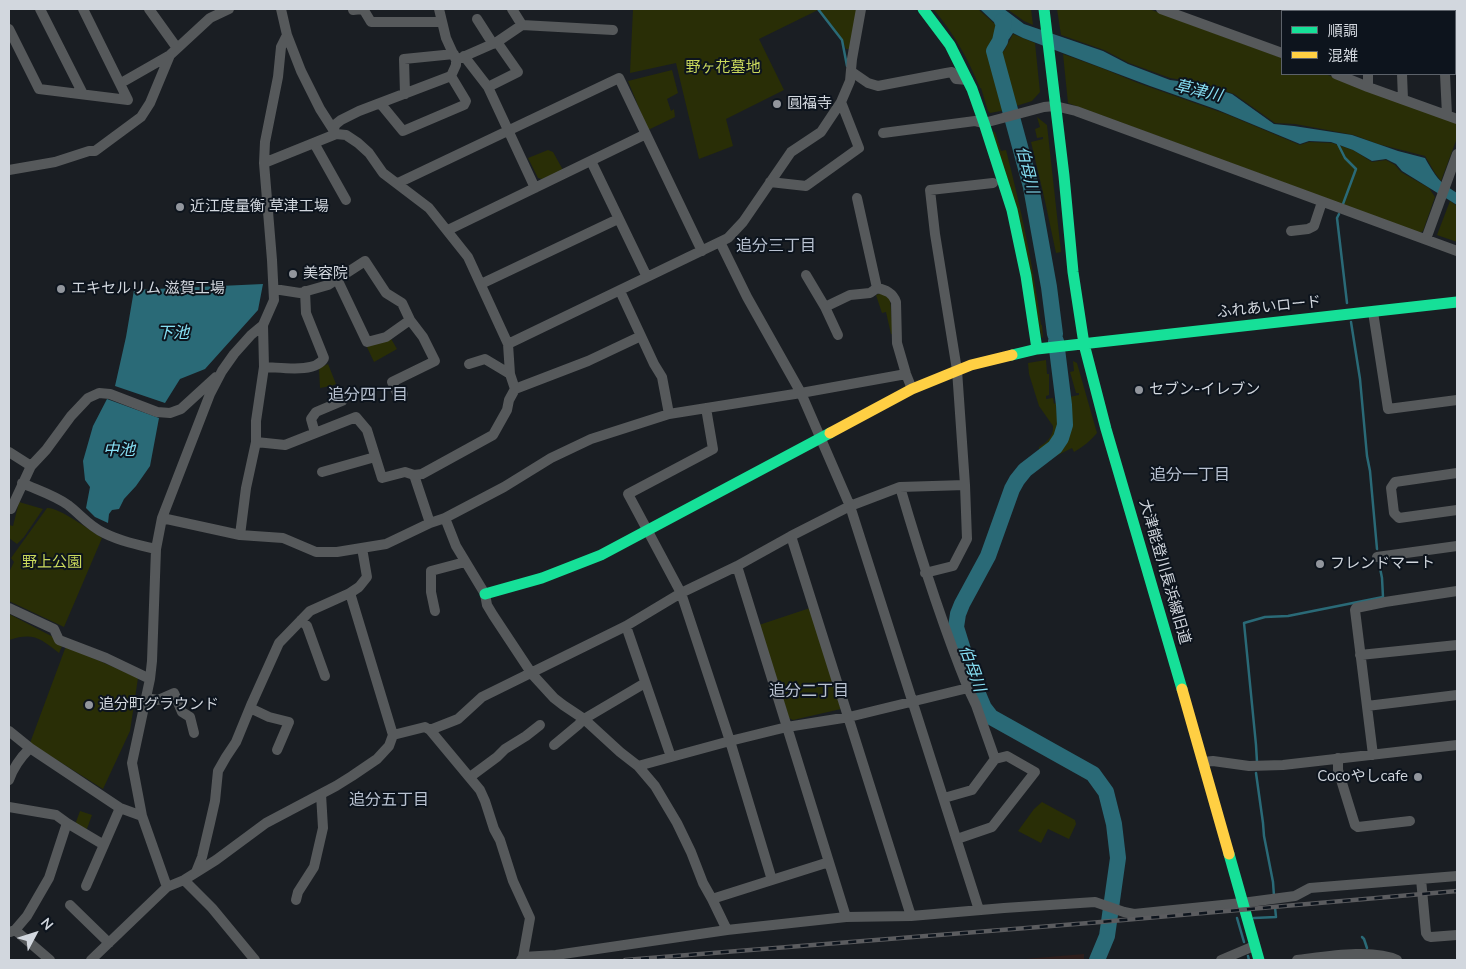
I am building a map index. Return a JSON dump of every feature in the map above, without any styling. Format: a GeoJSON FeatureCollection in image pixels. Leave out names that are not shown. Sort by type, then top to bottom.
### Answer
{"type":"FeatureCollection","features":[{"type":"Feature","properties":{"kind":"street"},"geometry":{"type":"LineString","coordinates":[[40,9],[83,94]]}},
{"type":"Feature","properties":{"kind":"street"},"geometry":{"type":"LineString","coordinates":[[9,29],[40,89],[128,100],[83,9]]}},
{"type":"Feature","properties":{"kind":"street"},"geometry":{"type":"LineString","coordinates":[[149,9],[173,51]]}},
{"type":"Feature","properties":{"kind":"street"},"geometry":{"type":"LineString","coordinates":[[121,83],[173,51],[210,18],[229,9]]}},
{"type":"Feature","properties":{"kind":"street"},"geometry":{"type":"LineString","coordinates":[[281,9],[287,35],[301,71],[334,132]]}},
{"type":"Feature","properties":{"kind":"street"},"geometry":{"type":"LineString","coordinates":[[439,9],[446,38],[458,57],[488,87],[536,188]]}},
{"type":"Feature","properties":{"kind":"street"},"geometry":{"type":"LineString","coordinates":[[512,9],[522,25]]}},
{"type":"Feature","properties":{"kind":"street"},"geometry":{"type":"LineString","coordinates":[[508,344],[728,238],[743,222],[791,152],[821,132],[840,102],[850,81],[861,9]]}},
{"type":"Feature","properties":{"kind":"street"},"geometry":{"type":"LineString","coordinates":[[923,9],[950,45],[989,122],[1012,210],[1040,349]]}},
{"type":"Feature","properties":{"kind":"street","name":"大津能登川長浜線旧道"},"geometry":{"type":"LineString","coordinates":[[1044,9],[1064,176],[1073,272],[1084,344],[1106,429],[1259,960]]}},
{"type":"Feature","properties":{"kind":"street"},"geometry":{"type":"LineString","coordinates":[[1161,9],[1281,53]]}},
{"type":"Feature","properties":{"kind":"street"},"geometry":{"type":"LineString","coordinates":[[353,10],[365,12],[371,22],[442,22]]}},
{"type":"Feature","properties":{"kind":"street"},"geometry":{"type":"LineString","coordinates":[[477,20],[518,72],[488,87]]}},
{"type":"Feature","properties":{"kind":"street"},"geometry":{"type":"LineString","coordinates":[[405,94],[404,59],[458,57],[495,43],[522,25],[613,30]]}},
{"type":"Feature","properties":{"kind":"street"},"geometry":{"type":"LineString","coordinates":[[240,535],[246,488],[256,442],[256,421],[264,367],[264,324],[272,304],[274,289],[264,163],[265,142],[278,76],[281,47],[287,35]]}},
{"type":"Feature","properties":{"kind":"street"},"geometry":{"type":"LineString","coordinates":[[9,170],[55,162],[89,151],[95,151],[141,116],[173,51]]}},
{"type":"Feature","properties":{"kind":"street"},"geometry":{"type":"LineString","coordinates":[[334,132],[336,124],[359,111],[451,76],[458,57]]}},
{"type":"Feature","properties":{"kind":"street"},"geometry":{"type":"LineString","coordinates":[[852,72],[878,86],[952,72],[956,79],[968,80]]}},
{"type":"Feature","properties":{"kind":"street"},"geometry":{"type":"LineString","coordinates":[[1338,75],[1452,117],[1445,75]]}},
{"type":"Feature","properties":{"kind":"street"},"geometry":{"type":"LineString","coordinates":[[1368,75],[1368,87]]}},
{"type":"Feature","properties":{"kind":"street"},"geometry":{"type":"LineString","coordinates":[[1402,75],[1403,100]]}},
{"type":"Feature","properties":{"kind":"street"},"geometry":{"type":"LineString","coordinates":[[380,104],[404,131],[464,105],[466,101],[451,76]]}},
{"type":"Feature","properties":{"kind":"street"},"geometry":{"type":"LineString","coordinates":[[398,183],[619,78],[702,251]]}},
{"type":"Feature","properties":{"kind":"street"},"geometry":{"type":"LineString","coordinates":[[770,182],[806,186],[859,148],[840,102]]}},
{"type":"Feature","properties":{"kind":"street"},"geometry":{"type":"LineString","coordinates":[[883,133],[975,120],[989,122],[1044,107],[1056,106],[1076,111],[1457,251]]}},
{"type":"Feature","properties":{"kind":"street"},"geometry":{"type":"LineString","coordinates":[[264,163],[314,143],[334,132],[346,135],[358,143],[369,153],[383,173],[429,208],[468,257],[508,344],[510,374],[515,389]]}},
{"type":"Feature","properties":{"kind":"street"},"geometry":{"type":"LineString","coordinates":[[448,230],[646,134]]}},
{"type":"Feature","properties":{"kind":"street"},"geometry":{"type":"LineString","coordinates":[[314,143],[346,200]]}},
{"type":"Feature","properties":{"kind":"street"},"geometry":{"type":"LineString","coordinates":[[1426,239],[1457,154]]}},
{"type":"Feature","properties":{"kind":"street"},"geometry":{"type":"LineString","coordinates":[[591,161],[647,277]]}},
{"type":"Feature","properties":{"kind":"street"},"geometry":{"type":"LineString","coordinates":[[925,573],[953,566],[967,539],[957,370],[935,234],[930,190],[993,183]]}},
{"type":"Feature","properties":{"kind":"street"},"geometry":{"type":"LineString","coordinates":[[857,198],[877,288]]}},
{"type":"Feature","properties":{"kind":"street"},"geometry":{"type":"LineString","coordinates":[[1291,231],[1308,230],[1314,226],[1322,202]]}},
{"type":"Feature","properties":{"kind":"street"},"geometry":{"type":"LineString","coordinates":[[481,284],[618,219]]}},
{"type":"Feature","properties":{"kind":"street"},"geometry":{"type":"LineString","coordinates":[[720,242],[747,297],[801,393],[850,506],[978,910]]}},
{"type":"Feature","properties":{"kind":"street"},"geometry":{"type":"LineString","coordinates":[[274,289],[300,292],[328,285],[365,261],[386,293],[402,304],[410,320],[423,336],[435,362],[392,382],[398,395],[403,394]]}},
{"type":"Feature","properties":{"kind":"street"},"geometry":{"type":"LineString","coordinates":[[806,275],[825,307],[838,335]]}},
{"type":"Feature","properties":{"kind":"street"},"geometry":{"type":"LineString","coordinates":[[337,279],[367,342],[386,337],[410,320]]}},
{"type":"Feature","properties":{"kind":"street"},"geometry":{"type":"LineString","coordinates":[[825,307],[850,295],[870,292],[877,288],[885,290],[894,296],[896,302],[897,343],[912,389]]}},
{"type":"Feature","properties":{"kind":"street"},"geometry":{"type":"LineString","coordinates":[[264,367],[306,368],[322,361],[324,358],[306,313],[306,291]]}},
{"type":"Feature","properties":{"kind":"street"},"geometry":{"type":"LineString","coordinates":[[620,291],[662,377],[669,414]]}},
{"type":"Feature","properties":{"kind":"street","name":"ふれあいロード"},"geometry":{"type":"LineString","coordinates":[[485,594],[542,578],[601,555],[912,389],[957,370],[988,360],[1040,349],[1457,302]]}},
{"type":"Feature","properties":{"kind":"street"},"geometry":{"type":"LineString","coordinates":[[1373,312],[1388,409],[1457,400]]}},
{"type":"Feature","properties":{"kind":"street"},"geometry":{"type":"LineString","coordinates":[[167,887],[142,816],[132,763],[150,679],[156,549],[162,518],[210,394],[222,371],[238,349],[264,324]]}},
{"type":"Feature","properties":{"kind":"street"},"geometry":{"type":"LineString","coordinates":[[256,442],[285,445],[356,417],[368,430],[382,478],[405,472],[422,474],[493,435],[507,410],[509,400],[515,389],[588,361],[641,336]]}},
{"type":"Feature","properties":{"kind":"street"},"geometry":{"type":"LineString","coordinates":[[468,364],[484,359],[510,374]]}},
{"type":"Feature","properties":{"kind":"street"},"geometry":{"type":"LineString","coordinates":[[9,508],[11,509],[31,466],[88,398],[99,393],[110,394],[158,412],[170,413],[181,409],[222,371]]}},
{"type":"Feature","properties":{"kind":"street"},"geometry":{"type":"LineString","coordinates":[[162,518],[240,535],[283,538],[316,552],[338,552],[386,544],[445,518],[504,487],[551,458],[591,439],[669,414],[906,374]]}},
{"type":"Feature","properties":{"kind":"street"},"geometry":{"type":"LineString","coordinates":[[316,433],[311,419],[316,412],[342,401]]}},
{"type":"Feature","properties":{"kind":"street"},"geometry":{"type":"LineString","coordinates":[[706,408],[713,449],[628,494],[681,594],[730,741],[772,880]]}},
{"type":"Feature","properties":{"kind":"street"},"geometry":{"type":"LineString","coordinates":[[9,452],[31,466]]}},
{"type":"Feature","properties":{"kind":"street"},"geometry":{"type":"LineString","coordinates":[[322,472],[375,457]]}},
{"type":"Feature","properties":{"kind":"street"},"geometry":{"type":"LineString","coordinates":[[1457,473],[1396,482],[1391,488],[1394,513],[1399,518],[1457,510]]}},
{"type":"Feature","properties":{"kind":"street"},"geometry":{"type":"LineString","coordinates":[[414,474],[430,523]]}},
{"type":"Feature","properties":{"kind":"street"},"geometry":{"type":"LineString","coordinates":[[22,483],[69,505],[96,529],[105,534],[156,549]]}},
{"type":"Feature","properties":{"kind":"street"},"geometry":{"type":"LineString","coordinates":[[430,730],[458,719],[482,697],[626,626],[681,594],[850,506],[900,487],[964,485]]}},
{"type":"Feature","properties":{"kind":"street"},"geometry":{"type":"LineString","coordinates":[[900,487],[925,573],[954,656],[976,705],[995,759]]}},
{"type":"Feature","properties":{"kind":"street"},"geometry":{"type":"LineString","coordinates":[[445,518],[456,546],[485,594],[487,605],[532,674],[563,706],[584,718],[638,766],[655,786],[677,823],[691,852],[702,883],[727,930]]}},
{"type":"Feature","properties":{"kind":"street"},"geometry":{"type":"LineString","coordinates":[[791,536],[911,916]]}},
{"type":"Feature","properties":{"kind":"street"},"geometry":{"type":"LineString","coordinates":[[1377,557],[1457,546]]}},
{"type":"Feature","properties":{"kind":"street"},"geometry":{"type":"LineString","coordinates":[[196,872],[202,857],[215,801],[218,772],[236,742],[279,644],[310,611],[359,587],[367,577],[362,548]]}},
{"type":"Feature","properties":{"kind":"street"},"geometry":{"type":"LineString","coordinates":[[435,611],[431,592],[431,571],[465,562]]}},
{"type":"Feature","properties":{"kind":"street"},"geometry":{"type":"LineString","coordinates":[[737,566],[846,917]]}},
{"type":"Feature","properties":{"kind":"street"},"geometry":{"type":"LineString","coordinates":[[1373,755],[1356,608],[1457,591]]}},
{"type":"Feature","properties":{"kind":"street"},"geometry":{"type":"LineString","coordinates":[[91,960],[167,887],[184,880],[216,860],[266,823],[336,786],[377,759],[389,746],[393,736],[350,593]]}},
{"type":"Feature","properties":{"kind":"street"},"geometry":{"type":"LineString","coordinates":[[9,608],[54,629],[59,640],[106,658],[150,679]]}},
{"type":"Feature","properties":{"kind":"street"},"geometry":{"type":"LineString","coordinates":[[301,620],[307,626],[324,676]]}},
{"type":"Feature","properties":{"kind":"street"},"geometry":{"type":"LineString","coordinates":[[626,626],[671,757]]}},
{"type":"Feature","properties":{"kind":"street"},"geometry":{"type":"LineString","coordinates":[[1360,655],[1457,645]]}},
{"type":"Feature","properties":{"kind":"street"},"geometry":{"type":"LineString","coordinates":[[554,745],[584,718],[645,682]]}},
{"type":"Feature","properties":{"kind":"street"},"geometry":{"type":"LineString","coordinates":[[638,766],[730,741],[968,688]]}},
{"type":"Feature","properties":{"kind":"street"},"geometry":{"type":"LineString","coordinates":[[146,698],[158,700],[174,693],[182,712],[190,717],[194,733]]}},
{"type":"Feature","properties":{"kind":"street"},"geometry":{"type":"LineString","coordinates":[[1367,706],[1457,695]]}},
{"type":"Feature","properties":{"kind":"street"},"geometry":{"type":"LineString","coordinates":[[250,708],[269,717],[288,722],[277,750]]}},
{"type":"Feature","properties":{"kind":"street"},"geometry":{"type":"LineString","coordinates":[[470,777],[497,758],[505,749],[540,725]]}},
{"type":"Feature","properties":{"kind":"street"},"geometry":{"type":"LineString","coordinates":[[393,736],[425,726],[480,790],[500,840],[513,881],[530,918],[522,959],[556,956],[727,930],[846,917],[911,916],[1088,902],[1100,903],[1134,914],[1242,904],[1295,896],[1310,888],[1457,876]]}},
{"type":"Feature","properties":{"kind":"street"},"geometry":{"type":"LineString","coordinates":[[9,731],[30,748],[120,808],[142,816]]}},
{"type":"Feature","properties":{"kind":"street"},"geometry":{"type":"LineString","coordinates":[[1203,762],[1213,761],[1249,766],[1283,765],[1457,745]]}},
{"type":"Feature","properties":{"kind":"street"},"geometry":{"type":"LineString","coordinates":[[9,780],[22,756],[30,748]]}},
{"type":"Feature","properties":{"kind":"street"},"geometry":{"type":"LineString","coordinates":[[944,798],[972,790],[995,759],[1007,756],[1035,772],[992,827],[957,839]]}},
{"type":"Feature","properties":{"kind":"street"},"geometry":{"type":"LineString","coordinates":[[1338,758],[1338,770],[1355,825],[1358,827],[1410,821]]}},
{"type":"Feature","properties":{"kind":"street"},"geometry":{"type":"LineString","coordinates":[[296,900],[298,892],[314,867],[322,828],[321,794]]}},
{"type":"Feature","properties":{"kind":"street"},"geometry":{"type":"LineString","coordinates":[[9,806],[56,815],[104,845]]}},
{"type":"Feature","properties":{"kind":"street"},"geometry":{"type":"LineString","coordinates":[[86,886],[120,808]]}},
{"type":"Feature","properties":{"kind":"street"},"geometry":{"type":"LineString","coordinates":[[50,960],[12,931],[27,916],[49,878],[67,823]]}},
{"type":"Feature","properties":{"kind":"street"},"geometry":{"type":"LineString","coordinates":[[712,899],[829,862]]}},
{"type":"Feature","properties":{"kind":"street"},"geometry":{"type":"LineString","coordinates":[[1421,879],[1426,933],[1431,937],[1457,935]]}},
{"type":"Feature","properties":{"kind":"street"},"geometry":{"type":"LineString","coordinates":[[184,880],[212,908],[255,960]]}},
{"type":"Feature","properties":{"kind":"street"},"geometry":{"type":"LineString","coordinates":[[70,906],[109,943]]}},
{"type":"Feature","properties":{"kind":"street"},"geometry":{"type":"LineString","coordinates":[[1222,960],[1254,946]]}},
{"type":"Feature","properties":{"kind":"street"},"geometry":{"type":"LineString","coordinates":[[1297,960],[1363,954],[1388,957],[1396,960]]}},
{"type":"Feature","properties":{"kind":"shaded area"},"geometry":{"type":"Polygon","coordinates":[[[1084,954],[1084,960],[1013,960],[1084,954]]]}},
{"type":"Feature","properties":{"kind":"green space","name":"野ヶ花墓地"},"geometry":{"type":"Polygon","coordinates":[[[633,9],[857,9],[851,49],[846,49],[838,33],[818,10],[759,39],[784,90],[726,119],[733,146],[699,159],[676,63],[630,73],[633,9]]]}},
{"type":"Feature","properties":{"kind":"green space"},"geometry":{"type":"Polygon","coordinates":[[[933,9],[978,9],[996,25],[997,41],[990,51],[1006,110],[990,113],[988,111],[981,88],[965,57],[948,27],[933,9]]]}},
{"type":"Feature","properties":{"kind":"green space"},"geometry":{"type":"Polygon","coordinates":[[[1007,9],[1031,9],[1033,25],[1024,21],[1007,9]]]}},
{"type":"Feature","properties":{"kind":"green space"},"geometry":{"type":"Polygon","coordinates":[[[1057,9],[1149,9],[1281,58],[1281,75],[1328,75],[1457,123],[1457,138],[1441,181],[1425,156],[1378,144],[1354,135],[1295,124],[1275,123],[1234,94],[1200,83],[1170,78],[1129,63],[1104,50],[1061,35],[1057,9]]]}},
{"type":"Feature","properties":{"kind":"green space"},"geometry":{"type":"Polygon","coordinates":[[[1013,34],[1035,43],[1040,92],[1032,101],[1010,108],[1008,83],[999,53],[1004,51],[1013,34]]]}},
{"type":"Feature","properties":{"kind":"green space"},"geometry":{"type":"Polygon","coordinates":[[[1063,54],[1226,114],[1300,145],[1309,142],[1332,143],[1353,150],[1372,162],[1386,160],[1395,165],[1401,172],[1429,188],[1435,197],[1423,231],[1420,233],[1068,103],[1063,54]]]}},
{"type":"Feature","properties":{"kind":"green space"},"geometry":{"type":"Polygon","coordinates":[[[672,70],[678,93],[667,99],[671,111],[674,109],[675,117],[648,130],[628,81],[672,70]]]}},
{"type":"Feature","properties":{"kind":"green space"},"geometry":{"type":"Polygon","coordinates":[[[1037,117],[1047,125],[1061,252],[1056,253],[1031,142],[1043,139],[1043,137],[1037,138],[1035,129],[1040,127],[1037,117]]]}},
{"type":"Feature","properties":{"kind":"green space"},"geometry":{"type":"Polygon","coordinates":[[[993,132],[995,132],[1001,151],[1006,150],[1017,193],[1042,325],[1042,338],[993,132]]]}},
{"type":"Feature","properties":{"kind":"green space"},"geometry":{"type":"Polygon","coordinates":[[[548,150],[553,152],[563,170],[542,179],[538,178],[528,158],[548,150]]]}},
{"type":"Feature","properties":{"kind":"green space"},"geometry":{"type":"Polygon","coordinates":[[[1450,201],[1457,206],[1457,242],[1437,235],[1450,201]]]}},
{"type":"Feature","properties":{"kind":"green space"},"geometry":{"type":"Polygon","coordinates":[[[882,293],[890,299],[893,334],[891,334],[886,312],[882,313],[876,295],[882,293]]]}},
{"type":"Feature","properties":{"kind":"green space"},"geometry":{"type":"Polygon","coordinates":[[[390,337],[397,349],[374,362],[366,345],[390,337]]]}},
{"type":"Feature","properties":{"kind":"green space"},"geometry":{"type":"Polygon","coordinates":[[[1046,360],[1047,374],[1049,374],[1049,395],[1046,396],[1046,399],[1053,398],[1054,404],[1056,403],[1057,426],[1051,441],[1039,453],[1039,447],[1051,436],[1053,426],[1039,406],[1029,374],[1028,363],[1046,360]]]}},
{"type":"Feature","properties":{"kind":"green space"},"geometry":{"type":"Polygon","coordinates":[[[1073,361],[1077,363],[1097,433],[1074,452],[1072,448],[1056,456],[1069,436],[1071,421],[1069,397],[1079,395],[1079,393],[1076,393],[1070,372],[1074,371],[1073,361]]]}},
{"type":"Feature","properties":{"kind":"green space"},"geometry":{"type":"Polygon","coordinates":[[[328,364],[336,384],[320,388],[319,368],[328,364]]]}},
{"type":"Feature","properties":{"kind":"green space"},"geometry":{"type":"Polygon","coordinates":[[[19,502],[43,509],[17,544],[9,538],[9,525],[13,526],[19,502]]]}},
{"type":"Feature","properties":{"kind":"green space","name":"野上公園"},"geometry":{"type":"Polygon","coordinates":[[[47,508],[67,515],[102,538],[64,627],[9,601],[9,572],[14,562],[11,558],[47,508]]]}},
{"type":"Feature","properties":{"kind":"green space"},"geometry":{"type":"Polygon","coordinates":[[[810,608],[841,709],[793,720],[789,718],[759,625],[810,608]]]}},
{"type":"Feature","properties":{"kind":"green space","name":"野上公園"},"geometry":{"type":"Polygon","coordinates":[[[9,614],[59,640],[63,644],[59,653],[36,638],[24,637],[9,640],[9,614]]]}},
{"type":"Feature","properties":{"kind":"green space","name":"追分町グラウンド"},"geometry":{"type":"Polygon","coordinates":[[[66,646],[138,678],[130,731],[103,789],[30,743],[66,646]]]}},
{"type":"Feature","properties":{"kind":"green space"},"geometry":{"type":"Polygon","coordinates":[[[1042,802],[1075,820],[1076,824],[1069,839],[1048,829],[1041,843],[1018,831],[1034,809],[1042,802]]]}},
{"type":"Feature","properties":{"kind":"green space"},"geometry":{"type":"Polygon","coordinates":[[[80,811],[92,815],[85,834],[76,822],[80,811]]]}},
{"type":"Feature","properties":{"kind":"water","name":"草津川"},"geometry":{"type":"Polygon","coordinates":[[[980,9],[1004,9],[1024,24],[1103,51],[1128,64],[1170,80],[1200,84],[1232,94],[1274,124],[1352,135],[1425,158],[1438,178],[1457,193],[1457,205],[1386,159],[1372,161],[1353,150],[1331,142],[1309,141],[1300,144],[1218,110],[1013,33],[1009,39],[1000,41],[997,25],[980,9]]]}},
{"type":"Feature","properties":{"kind":"water","name":"下池"},"geometry":{"type":"Polygon","coordinates":[[[263,284],[258,310],[205,369],[180,379],[165,403],[115,386],[134,290],[263,284]]]}},
{"type":"Feature","properties":{"kind":"water","name":"中池"},"geometry":{"type":"Polygon","coordinates":[[[107,399],[159,418],[150,466],[124,499],[119,509],[112,510],[109,514],[108,523],[95,517],[86,508],[90,487],[85,480],[83,461],[93,426],[107,399]]]}},
{"type":"Feature","properties":{"kind":"waterway"},"geometry":{"type":"LineString","coordinates":[[818,9],[842,40],[847,66]]}},
{"type":"Feature","properties":{"kind":"waterway","name":"伯母川"},"geometry":{"type":"LineString","coordinates":[[1002,21],[1004,23],[1000,41],[994,51],[1031,187],[1049,287],[1055,334]]}},
{"type":"Feature","properties":{"kind":"waterway"},"geometry":{"type":"LineString","coordinates":[[1338,144],[1345,158],[1356,169],[1343,204]]}},
{"type":"Feature","properties":{"kind":"waterway"},"geometry":{"type":"LineString","coordinates":[[1339,214],[1337,218],[1347,303]]}},
{"type":"Feature","properties":{"kind":"waterway"},"geometry":{"type":"LineString","coordinates":[[1351,322],[1360,379],[1377,549]]}},
{"type":"Feature","properties":{"kind":"waterway","name":"伯母川"},"geometry":{"type":"LineString","coordinates":[[1056,341],[1064,405],[1065,425],[1061,438],[1055,447],[1025,470],[1017,480],[988,556],[962,604],[956,627],[973,682],[984,708],[991,717],[1093,774],[1106,792],[1114,824],[1118,858],[1107,936],[1097,960]]}},
{"type":"Feature","properties":{"kind":"waterway"},"geometry":{"type":"LineString","coordinates":[[1257,762],[1244,623],[1265,617],[1288,616],[1383,597],[1379,563]]}},
{"type":"Feature","properties":{"kind":"waterway"},"geometry":{"type":"LineString","coordinates":[[1256,773],[1274,896]]}},
{"type":"Feature","properties":{"kind":"waterway"},"geometry":{"type":"LineString","coordinates":[[1254,918],[1276,917],[1275,907]]}},
{"type":"Feature","properties":{"kind":"waterway"},"geometry":{"type":"LineString","coordinates":[[1237,918],[1244,942]]}},
{"type":"Feature","properties":{"kind":"waterway"},"geometry":{"type":"LineString","coordinates":[[1362,937],[1367,948]]}},
{"type":"Feature","properties":{"kind":"waterway"},"geometry":{"type":"LineString","coordinates":[[1248,956],[1249,960]]}},
{"type":"Feature","properties":{"kind":"railway"},"geometry":{"type":"LineString","coordinates":[[625,960],[1457,891]]}},
{"type":"Feature","properties":{"kind":"traffic: fast"},"geometry":{"type":"LineString","coordinates":[[923,9],[950,45],[972,89],[984,123],[1012,210],[1026,276],[1037,349]]}},
{"type":"Feature","properties":{"kind":"traffic: fast"},"geometry":{"type":"LineString","coordinates":[[1044,9],[1064,176],[1073,272],[1084,344],[1106,429],[1182,689]]}},
{"type":"Feature","properties":{"kind":"traffic: fast"},"geometry":{"type":"LineString","coordinates":[[1012,355],[1037,349],[1457,302]]}},
{"type":"Feature","properties":{"kind":"traffic: fast"},"geometry":{"type":"LineString","coordinates":[[485,594],[542,578],[601,555],[830,433]]}},
{"type":"Feature","properties":{"kind":"traffic: fast"},"geometry":{"type":"LineString","coordinates":[[1229,854],[1259,960]]}},
{"type":"Feature","properties":{"kind":"traffic: slow"},"geometry":{"type":"LineString","coordinates":[[830,433],[912,389],[971,365],[1012,355]]}},
{"type":"Feature","properties":{"kind":"traffic: slow"},"geometry":{"type":"LineString","coordinates":[[1182,689],[1229,854]]}},
{"type":"Feature","properties":{"kind":"place","name":"圓福寺"},"geometry":{"type":"Point","coordinates":[777,104]}},
{"type":"Feature","properties":{"kind":"place","name":"近江度量衡 草津工場"},"geometry":{"type":"Point","coordinates":[180,207]}},
{"type":"Feature","properties":{"kind":"place","name":"美容院"},"geometry":{"type":"Point","coordinates":[293,274]}},
{"type":"Feature","properties":{"kind":"place","name":"エキセルリム 滋賀工場"},"geometry":{"type":"Point","coordinates":[61,289]}},
{"type":"Feature","properties":{"kind":"place","name":"セブン-イレブン"},"geometry":{"type":"Point","coordinates":[1139,390]}},
{"type":"Feature","properties":{"kind":"place","name":"フレンドマート"},"geometry":{"type":"Point","coordinates":[1320,564]}},
{"type":"Feature","properties":{"kind":"place","name":"追分町グラウンド"},"geometry":{"type":"Point","coordinates":[89,705]}},
{"type":"Feature","properties":{"kind":"place","name":"Cocoやしcafe"},"geometry":{"type":"Point","coordinates":[1418,777]}},
{"type":"Feature","properties":{"kind":"district","name":"追分三丁目"},"geometry":{"type":"Point","coordinates":[776,247]}},
{"type":"Feature","properties":{"kind":"district","name":"追分四丁目"},"geometry":{"type":"Point","coordinates":[368,396]}},
{"type":"Feature","properties":{"kind":"district","name":"追分一丁目"},"geometry":{"type":"Point","coordinates":[1190,476]}},
{"type":"Feature","properties":{"kind":"district","name":"追分二丁目"},"geometry":{"type":"Point","coordinates":[809,692]}},
{"type":"Feature","properties":{"kind":"district","name":"追分五丁目"},"geometry":{"type":"Point","coordinates":[389,801]}}]}
